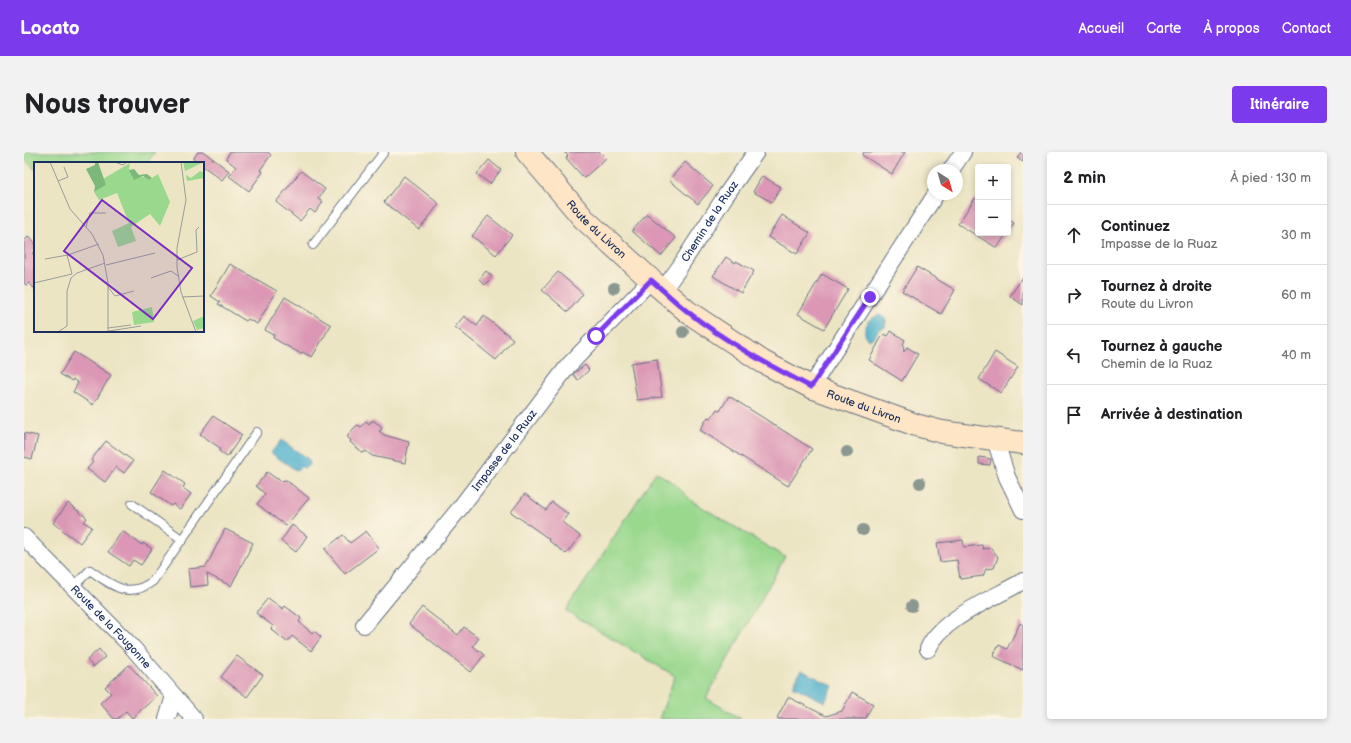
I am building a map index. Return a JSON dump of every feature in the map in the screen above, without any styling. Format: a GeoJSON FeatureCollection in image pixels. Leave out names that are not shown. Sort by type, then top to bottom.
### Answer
{"type":"FeatureCollection","features":[{"type":"Feature","properties":{"kind":"street","name":"Route du Livron"},"geometry":{"type":"LineString","coordinates":[[527,152],[584,219],[657,285],[688,312],[763,362],[811,387],[916,425],[942,432],[1023,443]]}},
{"type":"Feature","properties":{"kind":"street","name":"Chemin de la Ruaz"},"geometry":{"type":"LineString","coordinates":[[657,285],[679,268],[726,195],[756,152]]}},
{"type":"Feature","properties":{"kind":"street"},"geometry":{"type":"LineString","coordinates":[[955,164],[963,152]]}},
{"type":"Feature","properties":{"kind":"street"},"geometry":{"type":"LineString","coordinates":[[811,387],[932,200]]}},
{"type":"Feature","properties":{"kind":"street","name":"Impasse de la Ruaz"},"geometry":{"type":"LineString","coordinates":[[364,625],[460,508],[568,366],[657,285]]}},
{"type":"Feature","properties":{"kind":"street"},"geometry":{"type":"LineString","coordinates":[[995,439],[1007,477],[1023,510]]}},
{"type":"Feature","properties":{"kind":"street","name":"Route de la Fougonne"},"geometry":{"type":"LineString","coordinates":[[24,537],[133,648],[194,719]]}},
{"type":"Feature","properties":{"kind":"street"},"geometry":{"type":"LineString","coordinates":[[928,649],[943,627],[1023,581]]}},
{"type":"Feature","properties":{"kind":"street"},"geometry":{"type":"LineString","coordinates":[[167,719],[174,696]]}},
{"type":"Feature","properties":{"kind":"lane"},"geometry":{"type":"LineString","coordinates":[[313,245],[384,152]]}},
{"type":"Feature","properties":{"kind":"lane"},"geometry":{"type":"LineString","coordinates":[[73,587],[90,570],[118,589],[133,590],[143,587],[157,577],[257,432]]}},
{"type":"Feature","properties":{"kind":"lane"},"geometry":{"type":"LineString","coordinates":[[132,504],[183,540]]}},
{"type":"Feature","properties":{"kind":"green space"},"geometry":{"type":"Polygon","coordinates":[[[24,152],[155,152],[148,162],[34,162],[34,169],[24,159],[24,152]]]}},
{"type":"Feature","properties":{"kind":"green space"},"geometry":{"type":"Polygon","coordinates":[[[656,472],[675,484],[692,501],[785,557],[706,698],[741,719],[659,719],[675,676],[566,611],[656,472]]]}},
{"type":"Feature","properties":{"kind":"water"},"geometry":{"type":"Polygon","coordinates":[[[880,315],[886,320],[885,327],[878,330],[874,338],[868,340],[865,328],[872,318],[880,315]]]}},
{"type":"Feature","properties":{"kind":"water"},"geometry":{"type":"Polygon","coordinates":[[[281,440],[308,459],[310,463],[309,466],[304,468],[301,466],[297,471],[271,453],[281,440]]]}},
{"type":"Feature","properties":{"kind":"water"},"geometry":{"type":"Polygon","coordinates":[[[801,670],[833,686],[825,702],[793,686],[801,670]]]}},
{"type":"Feature","properties":{"kind":"building"},"geometry":{"type":"Polygon","coordinates":[[[198,152],[204,152],[229,171],[222,180],[204,167],[204,162],[198,162],[193,159],[198,152]]]}},
{"type":"Feature","properties":{"kind":"building"},"geometry":{"type":"Polygon","coordinates":[[[230,152],[268,152],[271,155],[260,170],[263,172],[249,191],[229,176],[236,167],[226,159],[230,152]]]}},
{"type":"Feature","properties":{"kind":"building"},"geometry":{"type":"Polygon","coordinates":[[[564,152],[600,152],[606,158],[584,178],[566,158],[568,156],[564,152]]]}},
{"type":"Feature","properties":{"kind":"building"},"geometry":{"type":"Polygon","coordinates":[[[864,152],[905,152],[892,174],[862,155],[864,152]]]}},
{"type":"Feature","properties":{"kind":"building"},"geometry":{"type":"Polygon","coordinates":[[[1021,152],[1023,152],[1023,162],[1017,158],[1021,152]]]}},
{"type":"Feature","properties":{"kind":"building"},"geometry":{"type":"Polygon","coordinates":[[[489,160],[501,170],[490,184],[477,174],[489,160]]]}},
{"type":"Feature","properties":{"kind":"building"},"geometry":{"type":"Polygon","coordinates":[[[685,162],[713,186],[698,204],[669,180],[685,162]]]}},
{"type":"Feature","properties":{"kind":"building"},"geometry":{"type":"Polygon","coordinates":[[[301,171],[325,189],[318,199],[323,202],[315,213],[310,209],[300,221],[276,202],[301,171]]]}},
{"type":"Feature","properties":{"kind":"building"},"geometry":{"type":"Polygon","coordinates":[[[404,176],[439,204],[419,230],[384,202],[404,176]]]}},
{"type":"Feature","properties":{"kind":"building"},"geometry":{"type":"Polygon","coordinates":[[[762,176],[781,187],[772,202],[753,192],[762,176]]]}},
{"type":"Feature","properties":{"kind":"building"},"geometry":{"type":"Polygon","coordinates":[[[975,198],[975,234],[958,224],[975,198]]]}},
{"type":"Feature","properties":{"kind":"building"},"geometry":{"type":"Polygon","coordinates":[[[647,214],[676,238],[661,256],[632,231],[647,214]]]}},
{"type":"Feature","properties":{"kind":"building"},"geometry":{"type":"Polygon","coordinates":[[[782,215],[810,233],[797,254],[768,237],[782,215]]]}},
{"type":"Feature","properties":{"kind":"building"},"geometry":{"type":"Polygon","coordinates":[[[488,216],[512,235],[496,255],[472,236],[488,216]]]}},
{"type":"Feature","properties":{"kind":"building"},"geometry":{"type":"Polygon","coordinates":[[[978,236],[1005,236],[997,248],[978,236]]]}},
{"type":"Feature","properties":{"kind":"building"},"geometry":{"type":"Polygon","coordinates":[[[28,237],[34,242],[34,251],[32,253],[34,255],[34,288],[29,283],[26,285],[24,283],[24,241],[28,237]]]}},
{"type":"Feature","properties":{"kind":"building"},"geometry":{"type":"Polygon","coordinates":[[[726,257],[735,263],[736,261],[754,271],[741,293],[713,276],[726,257]]]}},
{"type":"Feature","properties":{"kind":"building"},"geometry":{"type":"Polygon","coordinates":[[[230,264],[277,291],[257,324],[248,319],[246,321],[218,304],[220,302],[211,296],[230,264]]]}},
{"type":"Feature","properties":{"kind":"building"},"geometry":{"type":"Polygon","coordinates":[[[917,267],[955,290],[941,314],[902,291],[917,267]]]}},
{"type":"Feature","properties":{"kind":"building"},"geometry":{"type":"Polygon","coordinates":[[[486,271],[492,276],[485,285],[479,280],[486,271]]]}},
{"type":"Feature","properties":{"kind":"building"},"geometry":{"type":"Polygon","coordinates":[[[558,272],[583,294],[568,312],[542,290],[558,272]]]}},
{"type":"Feature","properties":{"kind":"building"},"geometry":{"type":"Polygon","coordinates":[[[822,274],[848,289],[824,329],[798,314],[822,274]]]}},
{"type":"Feature","properties":{"kind":"building"},"geometry":{"type":"Polygon","coordinates":[[[1023,277],[1023,305],[1010,296],[1023,277]]]}},
{"type":"Feature","properties":{"kind":"building"},"geometry":{"type":"Polygon","coordinates":[[[285,297],[331,325],[312,357],[302,352],[301,354],[273,338],[274,335],[265,330],[285,297]]]}},
{"type":"Feature","properties":{"kind":"building"},"geometry":{"type":"Polygon","coordinates":[[[464,316],[477,326],[484,316],[513,339],[496,360],[455,327],[464,316]]]}},
{"type":"Feature","properties":{"kind":"building"},"geometry":{"type":"Polygon","coordinates":[[[891,331],[905,340],[903,345],[904,352],[907,347],[918,354],[902,381],[869,360],[884,334],[888,336],[891,331]]]}},
{"type":"Feature","properties":{"kind":"building"},"geometry":{"type":"Polygon","coordinates":[[[74,352],[111,375],[93,405],[73,392],[78,383],[73,379],[72,381],[60,374],[74,352]]]}},
{"type":"Feature","properties":{"kind":"building"},"geometry":{"type":"Polygon","coordinates":[[[995,352],[1018,367],[1001,393],[979,379],[995,352]]]}},
{"type":"Feature","properties":{"kind":"building"},"geometry":{"type":"Polygon","coordinates":[[[657,359],[662,397],[637,400],[631,363],[657,359]]]}},
{"type":"Feature","properties":{"kind":"building"},"geometry":{"type":"Polygon","coordinates":[[[585,365],[589,370],[578,380],[573,374],[585,365]]]}},
{"type":"Feature","properties":{"kind":"building"},"geometry":{"type":"Polygon","coordinates":[[[729,396],[812,449],[788,486],[700,430],[708,417],[711,418],[717,409],[720,411],[729,396]]]}},
{"type":"Feature","properties":{"kind":"building"},"geometry":{"type":"Polygon","coordinates":[[[213,416],[242,435],[227,457],[219,451],[220,448],[200,434],[213,416]]]}},
{"type":"Feature","properties":{"kind":"building"},"geometry":{"type":"Polygon","coordinates":[[[366,421],[369,424],[371,421],[374,421],[381,426],[382,429],[379,431],[384,435],[409,442],[405,463],[372,456],[366,451],[363,453],[350,442],[351,440],[348,438],[348,435],[356,426],[358,425],[361,427],[366,421]]]}},
{"type":"Feature","properties":{"kind":"building"},"geometry":{"type":"Polygon","coordinates":[[[24,433],[38,436],[32,459],[24,457],[24,433]]]}},
{"type":"Feature","properties":{"kind":"building"},"geometry":{"type":"Polygon","coordinates":[[[106,441],[133,461],[124,473],[116,467],[105,482],[87,469],[93,462],[91,460],[106,441]]]}},
{"type":"Feature","properties":{"kind":"building"},"geometry":{"type":"Polygon","coordinates":[[[979,457],[991,459],[990,465],[979,464],[979,457]]]}},
{"type":"Feature","properties":{"kind":"building"},"geometry":{"type":"Polygon","coordinates":[[[165,470],[185,484],[183,488],[191,494],[180,509],[173,504],[171,506],[151,492],[165,470]]]}},
{"type":"Feature","properties":{"kind":"building"},"geometry":{"type":"Polygon","coordinates":[[[267,472],[280,481],[286,480],[309,498],[286,526],[257,504],[265,494],[256,486],[267,472]]]}},
{"type":"Feature","properties":{"kind":"building"},"geometry":{"type":"Polygon","coordinates":[[[525,494],[546,510],[552,502],[568,514],[562,522],[580,536],[566,554],[548,540],[549,539],[511,512],[525,494]]]}},
{"type":"Feature","properties":{"kind":"building"},"geometry":{"type":"Polygon","coordinates":[[[68,503],[87,518],[84,522],[92,527],[80,543],[53,523],[68,503]]]}},
{"type":"Feature","properties":{"kind":"building"},"geometry":{"type":"Polygon","coordinates":[[[292,525],[307,536],[296,552],[281,541],[292,525]]]}},
{"type":"Feature","properties":{"kind":"building"},"geometry":{"type":"Polygon","coordinates":[[[225,529],[253,543],[231,586],[207,574],[208,585],[190,587],[188,569],[206,567],[225,529]]]}},
{"type":"Feature","properties":{"kind":"building"},"geometry":{"type":"Polygon","coordinates":[[[122,531],[142,545],[143,543],[152,549],[141,565],[133,560],[129,566],[108,552],[122,531]]]}},
{"type":"Feature","properties":{"kind":"building"},"geometry":{"type":"Polygon","coordinates":[[[366,531],[379,548],[345,574],[325,549],[343,535],[350,543],[366,531]]]}},
{"type":"Feature","properties":{"kind":"building"},"geometry":{"type":"Polygon","coordinates":[[[963,540],[964,547],[982,545],[983,549],[991,548],[998,557],[994,568],[986,569],[983,576],[960,579],[957,560],[940,562],[937,543],[963,540]]]}},
{"type":"Feature","properties":{"kind":"building"},"geometry":{"type":"Polygon","coordinates":[[[268,598],[283,609],[285,606],[301,618],[299,622],[312,633],[314,631],[321,637],[311,651],[292,636],[287,642],[271,629],[273,626],[256,613],[268,598]]]}},
{"type":"Feature","properties":{"kind":"building"},"geometry":{"type":"Polygon","coordinates":[[[422,607],[458,635],[464,627],[479,638],[473,646],[484,655],[471,672],[409,624],[422,607]]]}},
{"type":"Feature","properties":{"kind":"building"},"geometry":{"type":"Polygon","coordinates":[[[1020,623],[1023,625],[1023,670],[993,656],[999,645],[1007,649],[1020,623]]]}},
{"type":"Feature","properties":{"kind":"building"},"geometry":{"type":"Polygon","coordinates":[[[99,649],[105,657],[93,667],[87,660],[99,649]]]}},
{"type":"Feature","properties":{"kind":"building"},"geometry":{"type":"Polygon","coordinates":[[[237,656],[263,675],[247,697],[221,677],[237,656]]]}},
{"type":"Feature","properties":{"kind":"building"},"geometry":{"type":"Polygon","coordinates":[[[129,665],[157,696],[132,718],[126,711],[117,719],[114,719],[100,703],[111,693],[105,687],[129,665]]]}},
{"type":"Feature","properties":{"kind":"building"},"geometry":{"type":"Polygon","coordinates":[[[852,692],[873,704],[865,719],[777,718],[788,697],[826,716],[842,711],[852,692]]]}},
{"type":"Feature","properties":{"kind":"route"},"geometry":{"type":"LineString","coordinates":[[596,336],[651,280],[688,312],[718,333],[763,362],[811,387],[870,297]]}}]}
